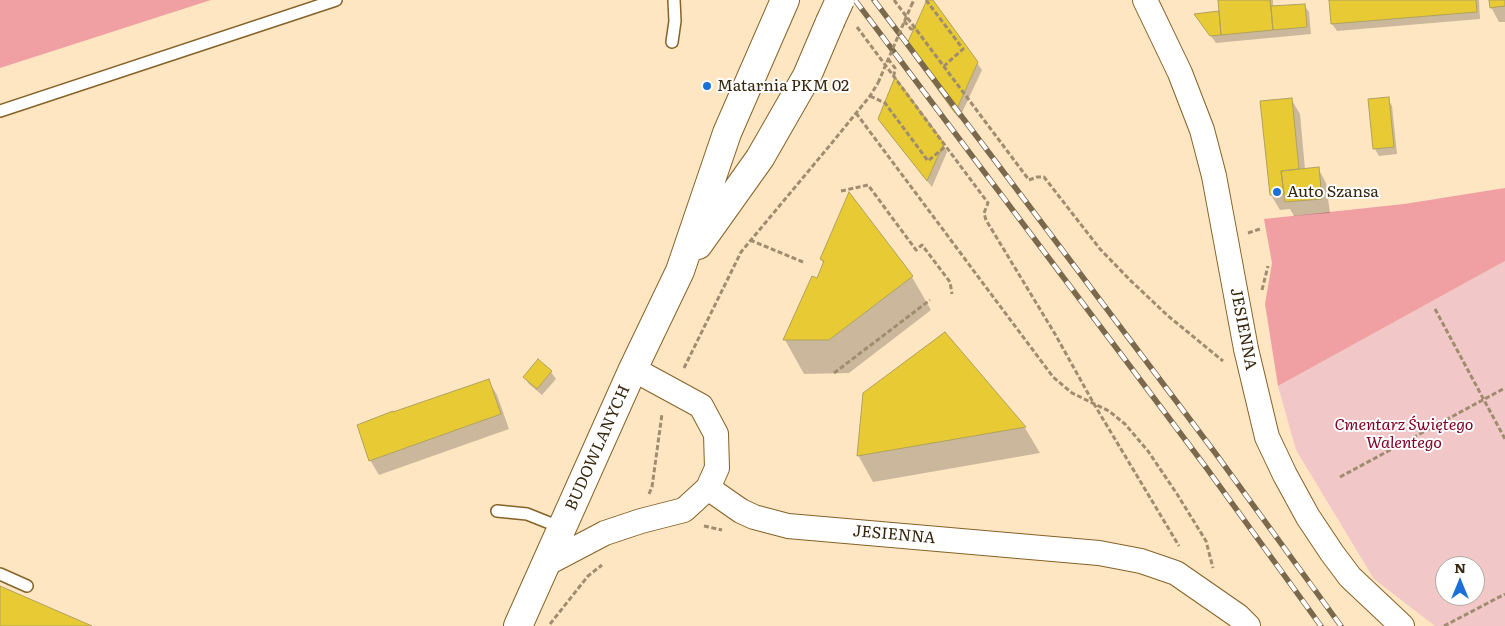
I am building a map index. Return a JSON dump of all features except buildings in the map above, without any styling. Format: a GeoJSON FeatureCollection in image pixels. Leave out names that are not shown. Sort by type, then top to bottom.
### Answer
{"type":"FeatureCollection","features":[{"type":"Feature","properties":{"kind":"main road","name":"BUDOWLANYCH"},"geometry":{"type":"LineString","coordinates":[[518,626],[633,369],[680,271],[727,132],[785,0]]}},
{"type":"Feature","properties":{"kind":"main road","name":"BUDOWLANYCH"},"geometry":{"type":"LineString","coordinates":[[680,271],[760,158],[842,15]]}},
{"type":"Feature","properties":{"kind":"street","name":"JESIENNA"},"geometry":{"type":"LineString","coordinates":[[1145,0],[1180,73],[1202,130],[1214,176],[1253,379],[1268,437],[1284,475],[1308,517],[1332,553],[1350,577],[1402,626]]}},
{"type":"Feature","properties":{"kind":"street"},"geometry":{"type":"LineString","coordinates":[[546,564],[605,533],[641,520],[684,510],[708,488],[717,468],[716,434],[701,406],[633,369]]}},
{"type":"Feature","properties":{"kind":"street","name":"JESIENNA"},"geometry":{"type":"LineString","coordinates":[[708,488],[740,510],[761,520],[781,525],[1115,555],[1141,560],[1176,573],[1206,592],[1248,626]]}},
{"type":"Feature","properties":{"kind":"lane"},"geometry":{"type":"LineString","coordinates":[[0,110],[336,0]]}},
{"type":"Feature","properties":{"kind":"lane"},"geometry":{"type":"LineString","coordinates":[[672,42],[675,21],[674,0]]}},
{"type":"Feature","properties":{"kind":"lane"},"geometry":{"type":"LineString","coordinates":[[497,510],[527,514],[562,528]]}},
{"type":"Feature","properties":{"kind":"lane"},"geometry":{"type":"LineString","coordinates":[[0,574],[27,586]]}},
{"type":"Feature","properties":{"kind":"path"},"geometry":{"type":"LineString","coordinates":[[894,0],[1029,180],[1044,177],[1100,249],[1130,280],[1167,315],[1230,367],[1253,379]]}},
{"type":"Feature","properties":{"kind":"path"},"geometry":{"type":"LineString","coordinates":[[657,453],[662,413],[741,252],[870,96],[878,83],[914,0]]}},
{"type":"Feature","properties":{"kind":"path"},"geometry":{"type":"LineString","coordinates":[[926,0],[963,49],[944,66]]}},
{"type":"Feature","properties":{"kind":"path"},"geometry":{"type":"LineString","coordinates":[[842,15],[893,75],[988,202],[984,212],[986,220],[1056,334],[1094,404],[1179,547]]}},
{"type":"Feature","properties":{"kind":"path"},"geometry":{"type":"LineString","coordinates":[[904,21],[911,29],[916,28]]}},
{"type":"Feature","properties":{"kind":"path"},"geometry":{"type":"LineString","coordinates":[[888,59],[896,68],[893,75]]}},
{"type":"Feature","properties":{"kind":"path"},"geometry":{"type":"LineString","coordinates":[[870,96],[884,102],[928,161],[946,146]]}},
{"type":"Feature","properties":{"kind":"path"},"geometry":{"type":"LineString","coordinates":[[856,113],[1053,377],[1072,393],[1108,411],[1124,424],[1148,451],[1206,540],[1213,567],[1206,592]]}},
{"type":"Feature","properties":{"kind":"path"},"geometry":{"type":"LineString","coordinates":[[841,191],[868,185],[916,250],[922,245],[950,282],[952,294]]}},
{"type":"Feature","properties":{"kind":"path"},"geometry":{"type":"LineString","coordinates":[[750,240],[803,262]]}},
{"type":"Feature","properties":{"kind":"path"},"geometry":{"type":"LineString","coordinates":[[834,373],[930,300]]}},
{"type":"Feature","properties":{"kind":"path"},"geometry":{"type":"LineString","coordinates":[[1435,309],[1505,440]]}},
{"type":"Feature","properties":{"kind":"path"},"geometry":{"type":"LineString","coordinates":[[1340,478],[1505,388]]}},
{"type":"Feature","properties":{"kind":"path"},"geometry":{"type":"LineString","coordinates":[[1444,626],[1505,594]]}},
{"type":"Feature","properties":{"kind":"green space","name":"Cmentarz Świętego Walentego"},"geometry":{"type":"Polygon","coordinates":[[[1505,261],[1505,626],[1435,626],[1374,579],[1296,450],[1278,386],[1505,261]]]}},
{"type":"Feature","properties":{"kind":"shaded area"},"geometry":{"type":"Polygon","coordinates":[[[0,0],[211,0],[0,68],[0,0]]]}},
{"type":"Feature","properties":{"kind":"shaded area"},"geometry":{"type":"Polygon","coordinates":[[[1505,188],[1505,261],[1278,386],[1265,304],[1272,263],[1264,219],[1404,204],[1505,188]]]}},
{"type":"Feature","properties":{"kind":"railway"},"geometry":{"type":"LineString","coordinates":[[855,0],[1205,466],[1321,626]]}},
{"type":"Feature","properties":{"kind":"railway"},"geometry":{"type":"LineString","coordinates":[[874,0],[1216,454],[1341,626]]}},
{"type":"Feature","properties":{"kind":"place","name":"Matarnia PKM 02"},"geometry":{"type":"Point","coordinates":[707,86]}},
{"type":"Feature","properties":{"kind":"place","name":"Auto Szansa"},"geometry":{"type":"Point","coordinates":[1277,192]}}]}
